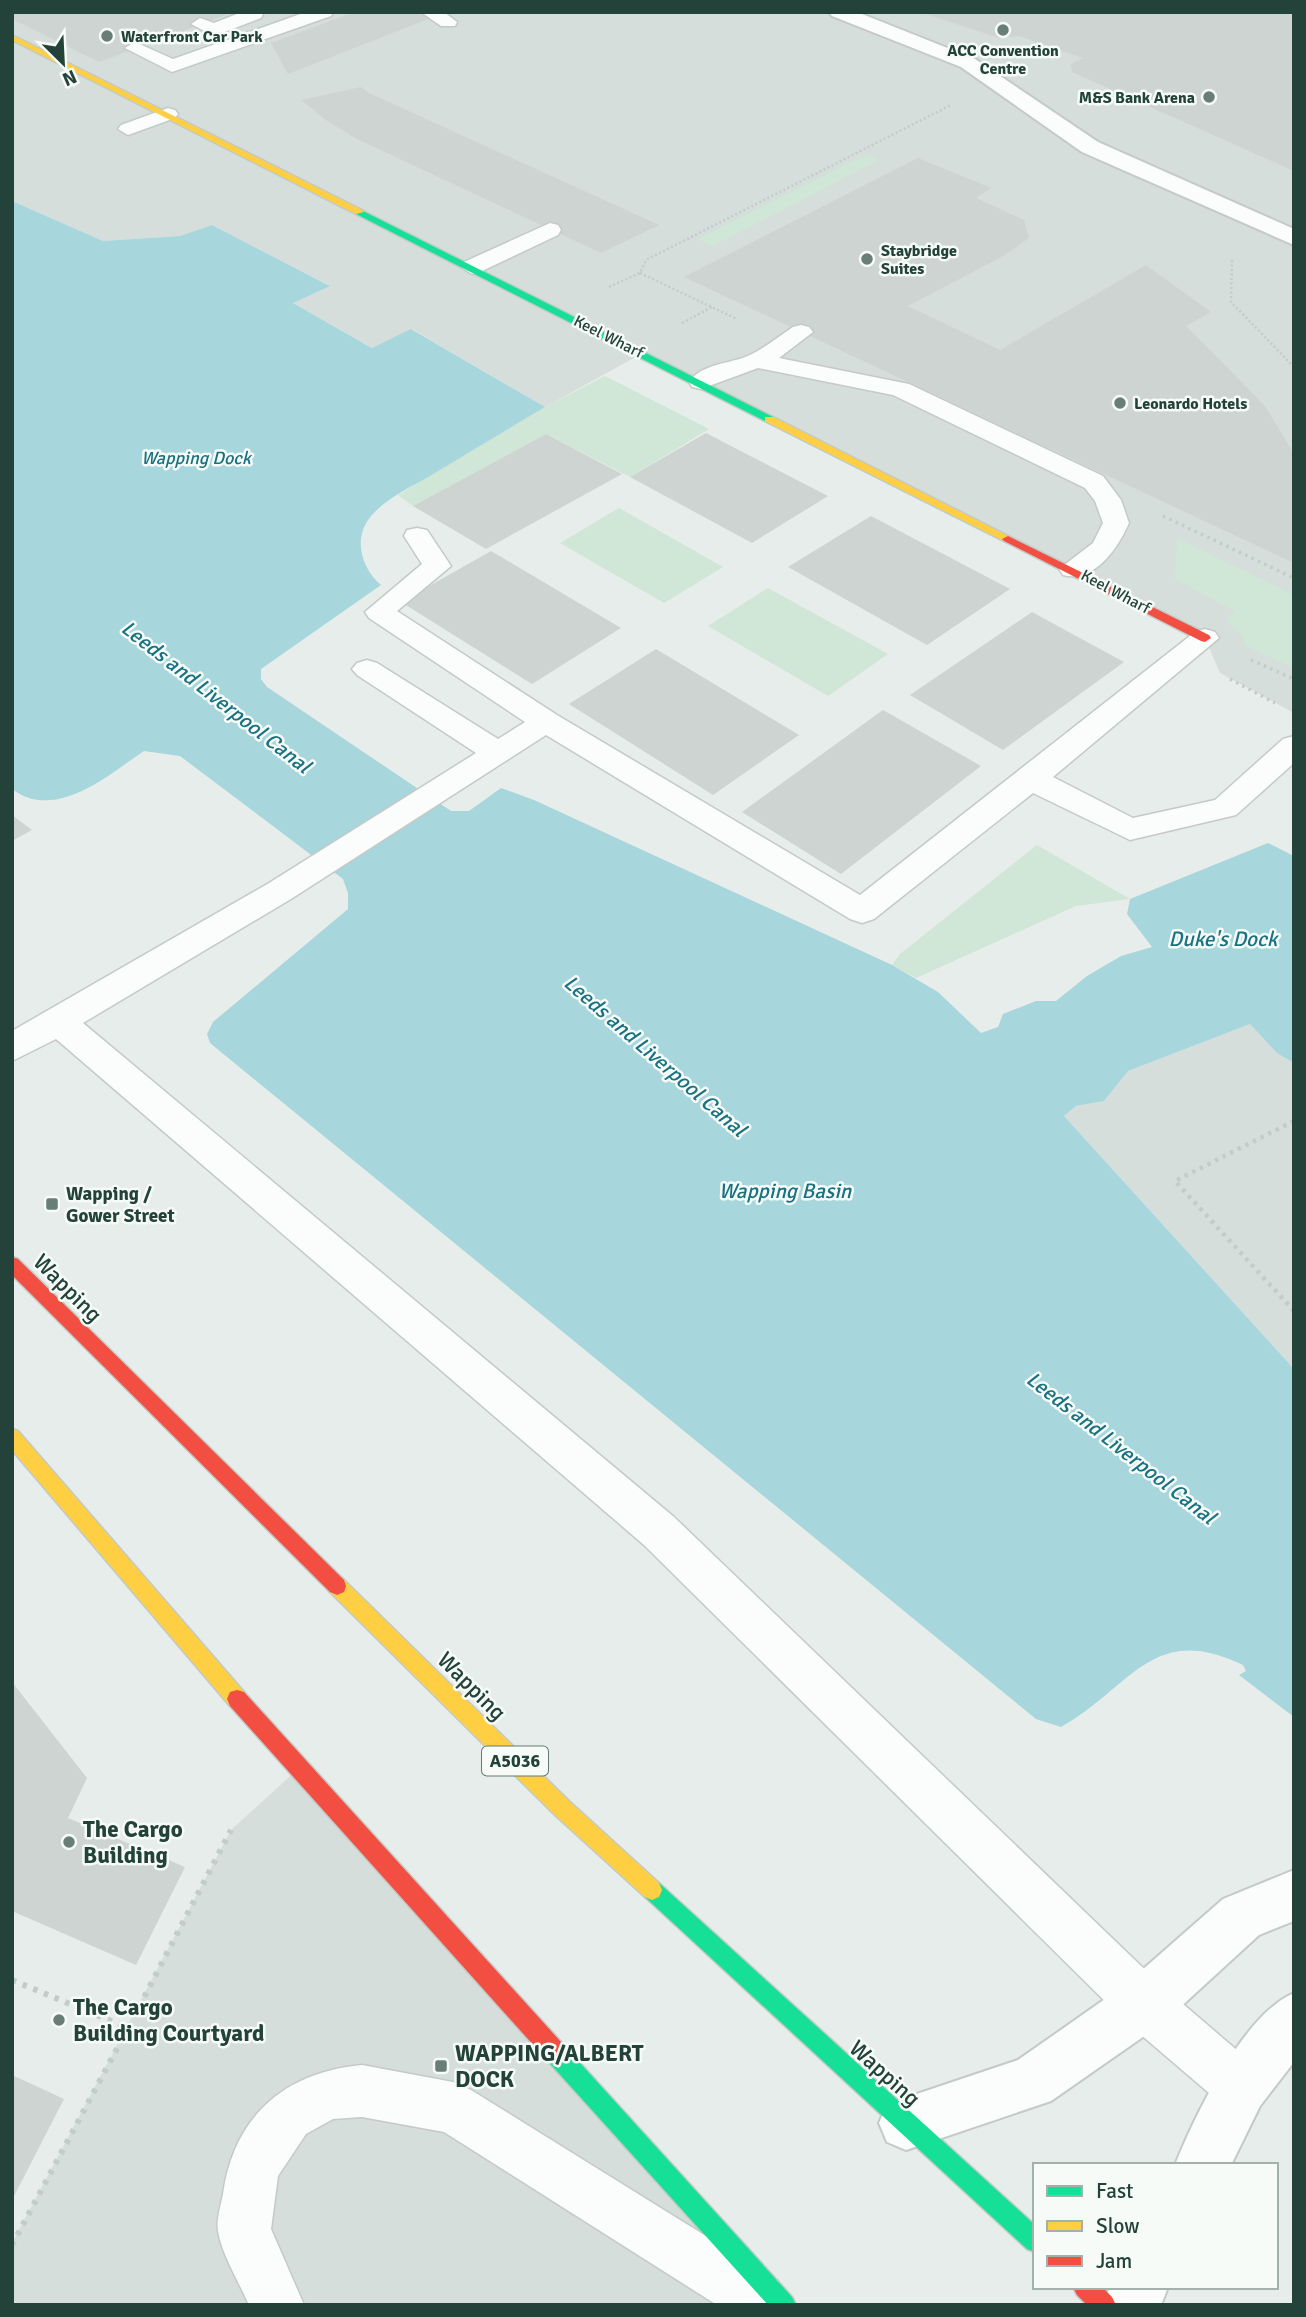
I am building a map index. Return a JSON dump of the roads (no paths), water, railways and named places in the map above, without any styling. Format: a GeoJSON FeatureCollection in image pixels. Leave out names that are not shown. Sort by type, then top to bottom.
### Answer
{"type":"FeatureCollection","features":[{"type":"Feature","properties":{"kind":"main road","name":"Keel Wharf"},"geometry":{"type":"LineString","coordinates":[[12,37],[1073,569],[1205,638]]}},
{"type":"Feature","properties":{"kind":"main road","name":"Wapping"},"geometry":{"type":"LineString","coordinates":[[12,1264],[562,1808],[1033,2239]]}},
{"type":"Feature","properties":{"kind":"main road"},"geometry":{"type":"LineString","coordinates":[[12,1437],[298,1769],[784,2305]]}},
{"type":"Feature","properties":{"kind":"main road"},"geometry":{"type":"LineString","coordinates":[[1087,2289],[1104,2305]]}},
{"type":"Feature","properties":{"kind":"street"},"geometry":{"type":"LineString","coordinates":[[839,12],[968,63],[1090,147],[1294,237]]}},
{"type":"Feature","properties":{"kind":"street"},"geometry":{"type":"LineString","coordinates":[[906,2123],[1032,2082],[1144,2004],[1241,1917],[1294,1895]]}},
{"type":"Feature","properties":{"kind":"street"},"geometry":{"type":"LineString","coordinates":[[1203,2163],[1241,2087],[1294,2019]]}},
{"type":"Feature","properties":{"kind":"street"},"geometry":{"type":"LineString","coordinates":[[1131,2305],[1139,2289]]}},
{"type":"Feature","properties":{"kind":"lane"},"geometry":{"type":"LineString","coordinates":[[239,44],[207,27],[260,12]]}},
{"type":"Feature","properties":{"kind":"lane"},"geometry":{"type":"LineString","coordinates":[[135,48],[172,66],[324,12]]}},
{"type":"Feature","properties":{"kind":"lane"},"geometry":{"type":"LineString","coordinates":[[430,12],[448,22]]}},
{"type":"Feature","properties":{"kind":"lane"},"geometry":{"type":"LineString","coordinates":[[128,129],[168,114]]}},
{"type":"Feature","properties":{"kind":"lane"},"geometry":{"type":"LineString","coordinates":[[472,267],[550,230]]}},
{"type":"Feature","properties":{"kind":"lane"},"geometry":{"type":"LineString","coordinates":[[701,382],[730,368],[758,361],[801,332]]}},
{"type":"Feature","properties":{"kind":"lane"},"geometry":{"type":"LineString","coordinates":[[758,361],[900,389],[1094,482],[1108,500],[1116,523],[1104,548],[1073,569]]}},
{"type":"Feature","properties":{"kind":"lane"},"geometry":{"type":"LineString","coordinates":[[417,536],[437,566],[379,612],[546,722],[862,911],[1205,638]]}},
{"type":"Feature","properties":{"kind":"lane"},"geometry":{"type":"LineString","coordinates":[[367,669],[495,751]]}},
{"type":"Feature","properties":{"kind":"lane"},"geometry":{"type":"LineString","coordinates":[[12,1048],[280,891],[495,751],[546,722]]}},
{"type":"Feature","properties":{"kind":"lane"},"geometry":{"type":"LineString","coordinates":[[1031,779],[1130,829],[1225,808],[1294,746]]}},
{"type":"Feature","properties":{"kind":"lane"},"geometry":{"type":"LineString","coordinates":[[58,1021],[659,1531],[1144,2004],[1241,2087]]}},
{"type":"Feature","properties":{"kind":"lane"},"geometry":{"type":"LineString","coordinates":[[277,2305],[244,2230],[253,2167],[288,2116],[328,2094],[362,2091],[453,2108],[766,2305]]}},
{"type":"Feature","properties":{"kind":"water","name":"Wapping Basin"},"geometry":{"type":"Polygon","coordinates":[[[12,201],[103,241],[180,236],[212,225],[330,286],[293,303],[372,348],[411,329],[545,407],[400,493],[378,509],[366,524],[361,542],[368,570],[381,585],[261,669],[261,679],[267,687],[451,811],[469,811],[501,788],[534,800],[892,965],[938,992],[981,1033],[998,1027],[1003,1014],[1036,1001],[1056,1001],[1087,976],[1121,956],[1152,947],[1127,914],[1130,899],[1268,843],[1294,856],[1294,1063],[1277,1053],[1250,1024],[1128,1071],[1104,1101],[1076,1106],[1064,1116],[1294,1369],[1294,1717],[1239,1675],[1246,1671],[1243,1665],[1212,1653],[1186,1651],[1164,1655],[1144,1665],[1061,1727],[1036,1719],[210,1043],[207,1034],[213,1022],[348,909],[348,893],[343,879],[180,756],[144,751],[98,782],[64,798],[29,798],[12,789],[12,201]]]}},
{"type":"Feature","properties":{"kind":"place","name":"ACC Convention Centre"},"geometry":{"type":"Point","coordinates":[1003,30]}},
{"type":"Feature","properties":{"kind":"place","name":"Waterfront Car Park"},"geometry":{"type":"Point","coordinates":[107,36]}},
{"type":"Feature","properties":{"kind":"place","name":"M&S Bank Arena"},"geometry":{"type":"Point","coordinates":[1209,97]}},
{"type":"Feature","properties":{"kind":"place","name":"Staybridge Suites"},"geometry":{"type":"Point","coordinates":[867,259]}},
{"type":"Feature","properties":{"kind":"place","name":"Leonardo Hotels"},"geometry":{"type":"Point","coordinates":[1120,403]}},
{"type":"Feature","properties":{"kind":"place","name":"Wapping / Gower Street"},"geometry":{"type":"Point","coordinates":[52,1204]}},
{"type":"Feature","properties":{"kind":"place","name":"The Cargo Building"},"geometry":{"type":"Point","coordinates":[69,1842]}},
{"type":"Feature","properties":{"kind":"place","name":"The Cargo Building Courtyard"},"geometry":{"type":"Point","coordinates":[59,2020]}},
{"type":"Feature","properties":{"kind":"place","name":"WAPPING/ALBERT DOCK"},"geometry":{"type":"Point","coordinates":[441,2066]}},
{"type":"Feature","properties":{"kind":"water label","name":"Wapping Dock"},"geometry":{"type":"Point","coordinates":[196,458]}},
{"type":"Feature","properties":{"kind":"water label","name":"Leeds and Liverpool Canal"},"geometry":{"type":"Point","coordinates":[216,697]}},
{"type":"Feature","properties":{"kind":"water label","name":"Duke's Dock"},"geometry":{"type":"Point","coordinates":[1223,939]}},
{"type":"Feature","properties":{"kind":"water label","name":"Leeds and Liverpool Canal"},"geometry":{"type":"Point","coordinates":[655,1056]}},
{"type":"Feature","properties":{"kind":"water label","name":"Leeds and Liverpool Canal"},"geometry":{"type":"Point","coordinates":[1121,1448]}}]}
